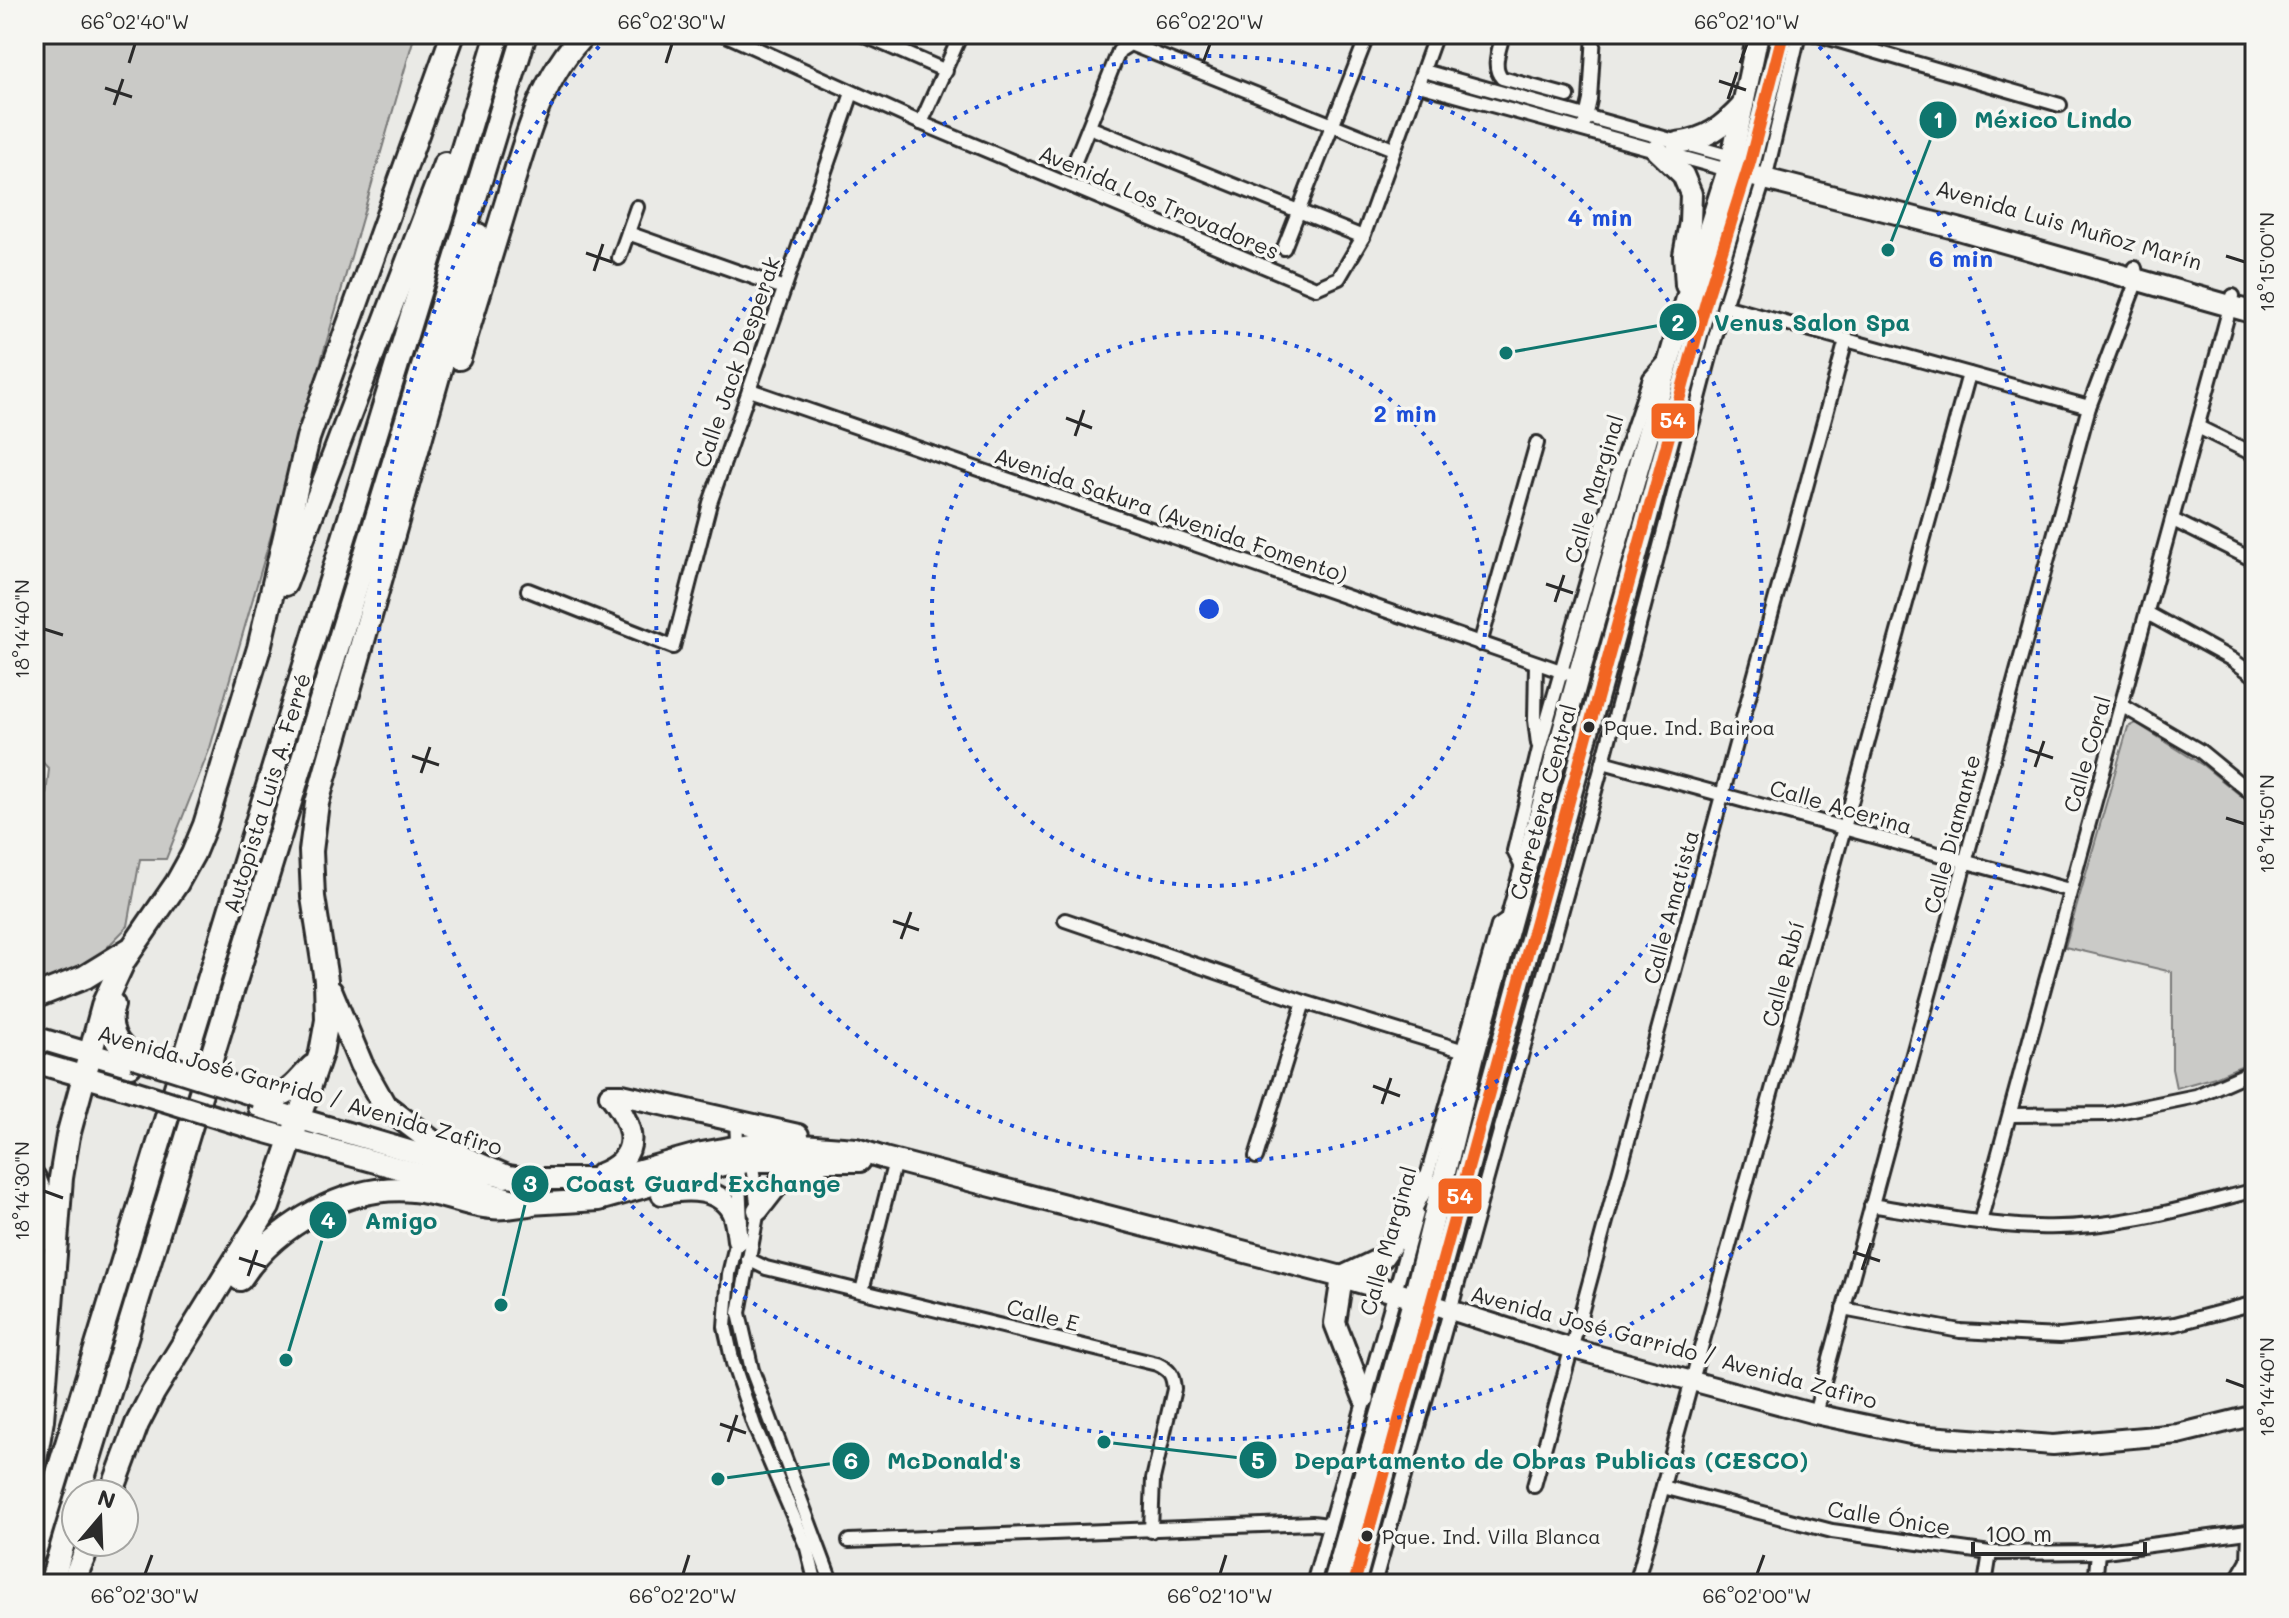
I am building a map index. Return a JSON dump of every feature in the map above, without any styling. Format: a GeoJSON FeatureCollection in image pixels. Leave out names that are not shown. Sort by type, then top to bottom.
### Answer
{"type":"FeatureCollection","features":[{"type":"Feature","properties":{"kind":"highway"},"geometry":{"type":"LineString","coordinates":[[34,1465],[42,1420],[54,1253],[66,1150],[104,1003],[116,975],[193,854],[214,796],[259,648],[308,438],[453,34]]}},
{"type":"Feature","properties":{"kind":"highway","name":"Autopista Luis A. Ferré"},"geometry":{"type":"LineString","coordinates":[[34,1552],[498,34]]}},
{"type":"Feature","properties":{"kind":"highway","name":"Autopista Luis A. Ferré"},"geometry":{"type":"LineString","coordinates":[[83,1478],[525,34]]}},
{"type":"Feature","properties":{"kind":"highway"},"geometry":{"type":"LineString","coordinates":[[354,675],[385,594],[525,142],[556,68],[584,34]]}},
{"type":"Feature","properties":{"kind":"highway"},"geometry":{"type":"LineString","coordinates":[[118,1478],[137,1424],[153,1393],[268,1207],[319,1060],[325,1034],[326,980],[313,897],[311,851],[317,803],[502,147],[509,85]]}},
{"type":"Feature","properties":{"kind":"highway"},"geometry":{"type":"LineString","coordinates":[[259,648],[448,157],[471,120]]}},
{"type":"Feature","properties":{"kind":"highway"},"geometry":{"type":"LineString","coordinates":[[34,997],[65,988],[133,947]]}},
{"type":"Feature","properties":{"kind":"highway"},"geometry":{"type":"LineString","coordinates":[[133,947],[111,1012],[111,1027],[123,1051],[132,1061],[258,1101],[286,1094],[319,1060]]}},
{"type":"Feature","properties":{"kind":"highway"},"geometry":{"type":"LineString","coordinates":[[326,980],[361,1064],[384,1105],[439,1147],[505,1176]]}},
{"type":"Feature","properties":{"kind":"highway"},"geometry":{"type":"LineString","coordinates":[[34,1178],[42,1197],[54,1253]]}},
{"type":"Feature","properties":{"kind":"highway"},"geometry":{"type":"LineString","coordinates":[[126,1459],[250,1264],[284,1230],[339,1201],[389,1191],[410,1189],[435,1193],[493,1208],[529,1204]]}},
{"type":"Feature","properties":{"kind":"highway","name":"Autopista Luis A. Ferré"},"geometry":{"type":"LineString","coordinates":[[51,1584],[60,1554]]}},
{"type":"Feature","properties":{"kind":"highway"},"geometry":{"type":"LineString","coordinates":[[72,1584],[83,1558]]}},
{"type":"Feature","properties":{"kind":"main road","name":"Carretera Central"},"geometry":{"type":"LineString","coordinates":[[1354,1584],[1395,1470],[1467,1052],[1512,916],[1570,674],[1687,298],[1748,168],[1743,105],[1758,34]]}},
{"type":"Feature","properties":{"kind":"main road","name":"Carretera Central"},"geometry":{"type":"LineString","coordinates":[[1334,1584],[1470,1159],[1707,298],[1748,168],[1783,34]]}},
{"type":"Feature","properties":{"kind":"main road"},"geometry":{"type":"LineString","coordinates":[[1677,143],[1709,135],[1725,125],[1743,105]]}},
{"type":"Feature","properties":{"kind":"main road"},"geometry":{"type":"LineString","coordinates":[[1657,150],[1683,175],[1691,194],[1684,255],[1687,298]]}},
{"type":"Feature","properties":{"kind":"main road","name":"Avenida Luis Muñoz Marín"},"geometry":{"type":"LineString","coordinates":[[1748,168],[1958,229],[2136,274]]}},
{"type":"Feature","properties":{"kind":"main road","name":"Avenida Luis Muñoz Marín"},"geometry":{"type":"LineString","coordinates":[[1748,168],[2232,301],[2255,303]]}},
{"type":"Feature","properties":{"kind":"main road","name":"Avenida Luis Muñoz Marín"},"geometry":{"type":"LineString","coordinates":[[2232,301],[2255,313]]}},
{"type":"Feature","properties":{"kind":"main road"},"geometry":{"type":"LineString","coordinates":[[1572,785],[1573,742],[1581,712],[1570,674],[1596,654],[1608,618],[1626,593]]}},
{"type":"Feature","properties":{"kind":"main road","name":"Avenida José Garrido / Avenida Zafiro"},"geometry":{"type":"LineString","coordinates":[[34,1037],[132,1061]]}},
{"type":"Feature","properties":{"kind":"main road"},"geometry":{"type":"LineString","coordinates":[[1467,1052],[1485,1060],[1467,1128],[1470,1159]]}},
{"type":"Feature","properties":{"kind":"main road","name":"Avenida José Garrido / Avenida Zafiro"},"geometry":{"type":"LineString","coordinates":[[34,1062],[252,1128],[295,1128],[505,1176],[546,1181],[608,1179],[744,1154]]}},
{"type":"Feature","properties":{"kind":"main road"},"geometry":{"type":"LineString","coordinates":[[586,1179],[615,1167],[625,1157],[629,1145],[631,1129],[610,1095],[742,1121],[845,1154]]}},
{"type":"Feature","properties":{"kind":"main road","name":"Avenida José Garrido / Avenida Zafiro"},"geometry":{"type":"LineString","coordinates":[[258,1101],[295,1128],[529,1204],[599,1200],[723,1165],[761,1142],[890,1160],[1342,1277],[1423,1301]]}},
{"type":"Feature","properties":{"kind":"main road"},"geometry":{"type":"LineString","coordinates":[[758,1210],[783,1178],[845,1154]]}},
{"type":"Feature","properties":{"kind":"main road"},"geometry":{"type":"LineString","coordinates":[[1364,1398],[1335,1323],[1342,1277],[1382,1258],[1425,1182]]}},
{"type":"Feature","properties":{"kind":"main road"},"geometry":{"type":"LineString","coordinates":[[599,1200],[644,1198],[691,1190],[706,1192],[731,1209],[738,1240]]}},
{"type":"Feature","properties":{"kind":"street","name":"Avenida Los Trovadores"},"geometry":{"type":"LineString","coordinates":[[724,34],[921,123],[1316,288],[1339,278],[1363,237],[1436,34]]}},
{"type":"Feature","properties":{"kind":"street"},"geometry":{"type":"LineString","coordinates":[[861,34],[946,71]]}},
{"type":"Feature","properties":{"kind":"street"},"geometry":{"type":"LineString","coordinates":[[921,123],[961,34]]}},
{"type":"Feature","properties":{"kind":"street"},"geometry":{"type":"LineString","coordinates":[[1503,34],[1495,69],[1502,78],[1568,96]]}},
{"type":"Feature","properties":{"kind":"street"},"geometry":{"type":"LineString","coordinates":[[1584,130],[1594,34]]}},
{"type":"Feature","properties":{"kind":"street"},"geometry":{"type":"LineString","coordinates":[[1423,1301],[1603,762],[1722,312],[1748,168],[1799,34]]}},
{"type":"Feature","properties":{"kind":"street"},"geometry":{"type":"LineString","coordinates":[[1815,34],[2060,105]]}},
{"type":"Feature","properties":{"kind":"street"},"geometry":{"type":"LineString","coordinates":[[1284,248],[1365,35]]}},
{"type":"Feature","properties":{"kind":"street"},"geometry":{"type":"LineString","coordinates":[[1071,171],[1119,51],[1130,44],[1393,149]]}},
{"type":"Feature","properties":{"kind":"street"},"geometry":{"type":"LineString","coordinates":[[1424,71],[1587,116],[1748,168]]}},
{"type":"Feature","properties":{"kind":"street"},"geometry":{"type":"LineString","coordinates":[[1419,85],[1657,150],[1748,168]]}},
{"type":"Feature","properties":{"kind":"street","name":"Calle Jack Desperak"},"geometry":{"type":"LineString","coordinates":[[528,590],[673,647],[710,503],[852,93]]}},
{"type":"Feature","properties":{"kind":"street"},"geometry":{"type":"LineString","coordinates":[[1089,127],[1363,237]]}},
{"type":"Feature","properties":{"kind":"street"},"geometry":{"type":"LineString","coordinates":[[619,258],[637,207]]}},
{"type":"Feature","properties":{"kind":"street"},"geometry":{"type":"LineString","coordinates":[[628,233],[784,288]]}},
{"type":"Feature","properties":{"kind":"street","name":"Calle Diamante"},"geometry":{"type":"LineString","coordinates":[[1815,1414],[2089,407],[2136,274]]}},
{"type":"Feature","properties":{"kind":"street","name":"Calle Coral"},"geometry":{"type":"LineString","coordinates":[[1980,1222],[2232,301]]}},
{"type":"Feature","properties":{"kind":"street"},"geometry":{"type":"LineString","coordinates":[[1722,312],[1846,340],[2089,407]]}},
{"type":"Feature","properties":{"kind":"street"},"geometry":{"type":"LineString","coordinates":[[1692,355],[1722,312]]}},
{"type":"Feature","properties":{"kind":"street","name":"Calle Amatista"},"geometry":{"type":"LineString","coordinates":[[1534,1486],[1846,340]]}},
{"type":"Feature","properties":{"kind":"street","name":"Calle Rubí"},"geometry":{"type":"LineString","coordinates":[[1636,1584],[1969,374]]}},
{"type":"Feature","properties":{"kind":"street","name":"Avenida Sakura (Avenida Fomento)"},"geometry":{"type":"LineString","coordinates":[[750,390],[1570,674]]}},
{"type":"Feature","properties":{"kind":"street"},"geometry":{"type":"LineString","coordinates":[[2198,427],[2255,455]]}},
{"type":"Feature","properties":{"kind":"street"},"geometry":{"type":"LineString","coordinates":[[1480,644],[1537,443]]}},
{"type":"Feature","properties":{"kind":"street"},"geometry":{"type":"LineString","coordinates":[[2173,520],[2255,561]]}},
{"type":"Feature","properties":{"kind":"street"},"geometry":{"type":"LineString","coordinates":[[2147,613],[2231,659],[2255,676]]}},
{"type":"Feature","properties":{"kind":"street"},"geometry":{"type":"LineString","coordinates":[[1536,663],[1535,720],[1539,749]]}},
{"type":"Feature","properties":{"kind":"street"},"geometry":{"type":"LineString","coordinates":[[1524,871],[1514,851],[1539,749],[1570,674]]}},
{"type":"Feature","properties":{"kind":"street"},"geometry":{"type":"LineString","coordinates":[[2121,705],[2200,751],[2255,796]]}},
{"type":"Feature","properties":{"kind":"street","name":"Calle Acerina"},"geometry":{"type":"LineString","coordinates":[[1603,762],[2069,890]]}},
{"type":"Feature","properties":{"kind":"street"},"geometry":{"type":"LineString","coordinates":[[1065,920],[1304,1002],[1467,1052]]}},
{"type":"Feature","properties":{"kind":"street"},"geometry":{"type":"LineString","coordinates":[[1256,1157],[1304,1002]]}},
{"type":"Feature","properties":{"kind":"street","name":"Calle Marginal"},"geometry":{"type":"LineString","coordinates":[[1313,1584],[1364,1398],[1423,1301],[1425,1182],[1467,1052]]}},
{"type":"Feature","properties":{"kind":"street"},"geometry":{"type":"LineString","coordinates":[[2010,1115],[2109,1114],[2196,1096],[2255,1070]]}},
{"type":"Feature","properties":{"kind":"street"},"geometry":{"type":"LineString","coordinates":[[742,1121],[742,1207],[726,1296],[725,1327],[733,1363],[754,1425],[807,1548],[816,1584]]}},
{"type":"Feature","properties":{"kind":"street"},"geometry":{"type":"LineString","coordinates":[[744,1154],[758,1210],[739,1313],[745,1346],[832,1584]]}},
{"type":"Feature","properties":{"kind":"street"},"geometry":{"type":"LineString","coordinates":[[862,1291],[890,1160]]}},
{"type":"Feature","properties":{"kind":"street"},"geometry":{"type":"LineString","coordinates":[[1871,1205],[1980,1222],[2039,1227],[2144,1219],[2255,1190]]}},
{"type":"Feature","properties":{"kind":"street","name":"Calle E"},"geometry":{"type":"LineString","coordinates":[[748,1259],[766,1268],[1168,1369],[1173,1377],[1174,1389],[1153,1479],[1151,1531]]}},
{"type":"Feature","properties":{"kind":"street","name":"Avenida José Garrido / Avenida Zafiro"},"geometry":{"type":"LineString","coordinates":[[1423,1301],[1570,1348],[1815,1414],[1915,1435],[2053,1445],[2178,1434],[2255,1415]]}},
{"type":"Feature","properties":{"kind":"street"},"geometry":{"type":"LineString","coordinates":[[1843,1309],[1960,1331],[2060,1336],[2175,1324],[2255,1303]]}},
{"type":"Feature","properties":{"kind":"street"},"geometry":{"type":"LineString","coordinates":[[1374,1584],[1395,1470]]}},
{"type":"Feature","properties":{"kind":"street","name":"Calle Ónice"},"geometry":{"type":"LineString","coordinates":[[1663,1487],[1832,1531],[1990,1553],[2098,1552],[2252,1532]]}},
{"type":"Feature","properties":{"kind":"street"},"geometry":{"type":"LineString","coordinates":[[849,1541],[1312,1523],[1328,1525]]}},
{"type":"Feature","properties":{"kind":"street"},"geometry":{"type":"LineString","coordinates":[[2234,1584],[2248,1560],[2252,1532]]}},
{"type":"Feature","properties":{"kind":"street"},"geometry":{"type":"LineString","coordinates":[[2095,1584],[2098,1552]]}},
{"type":"Feature","properties":{"kind":"street"},"geometry":{"type":"LineString","coordinates":[[1985,1584],[1990,1553]]}},
{"type":"Feature","properties":{"kind":"shaded area"},"geometry":{"type":"Polygon","coordinates":[[[34,34],[406,34],[414,37],[210,748],[166,859],[140,859],[128,926],[90,965],[34,987],[34,834],[43,820],[49,769],[34,753],[34,34]]]}},
{"type":"Feature","properties":{"kind":"shaded area"},"geometry":{"type":"Polygon","coordinates":[[[2136,723],[2204,766],[2255,807],[2255,1060],[2215,1077],[2176,1088],[2172,1069],[2172,972],[2065,947],[2128,727],[2136,723]]]}},
{"type":"Feature","properties":{"kind":"transit line","name":"54"},"geometry":{"type":"LineString","coordinates":[[1354,1584],[1707,298],[1750,162],[1783,34]]}},
{"type":"Feature","properties":{"kind":"place","name":"México Lindo"},"geometry":{"type":"Point","coordinates":[1888,250]}},
{"type":"Feature","properties":{"kind":"place","name":"Venus Salon Spa"},"geometry":{"type":"Point","coordinates":[1506,353]}},
{"type":"Feature","properties":{"kind":"place","name":"Pque. Ind. Bairoa"},"geometry":{"type":"Point","coordinates":[1589,727]}},
{"type":"Feature","properties":{"kind":"place","name":"Coast Guard Exchange"},"geometry":{"type":"Point","coordinates":[501,1305]}},
{"type":"Feature","properties":{"kind":"place","name":"Amigo"},"geometry":{"type":"Point","coordinates":[286,1360]}},
{"type":"Feature","properties":{"kind":"place","name":"Departamento de Obras Publicas (CESCO)"},"geometry":{"type":"Point","coordinates":[1104,1442]}},
{"type":"Feature","properties":{"kind":"place","name":"McDonald's"},"geometry":{"type":"Point","coordinates":[718,1479]}},
{"type":"Feature","properties":{"kind":"place","name":"Pque. Ind. Villa Blanca"},"geometry":{"type":"Point","coordinates":[1367,1536]}}]}
